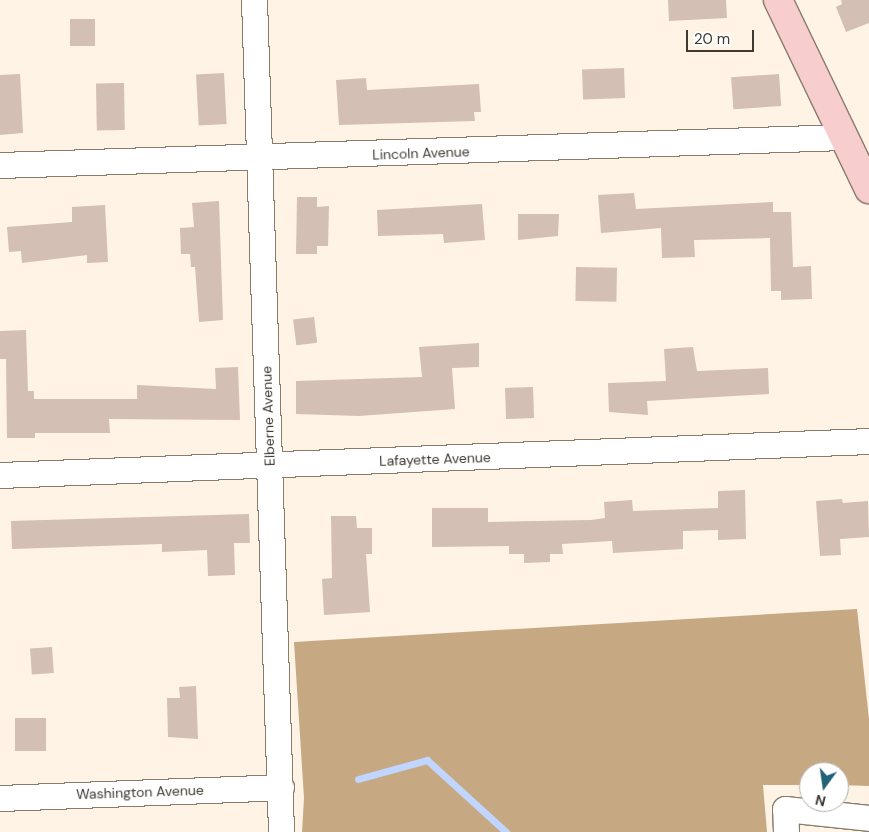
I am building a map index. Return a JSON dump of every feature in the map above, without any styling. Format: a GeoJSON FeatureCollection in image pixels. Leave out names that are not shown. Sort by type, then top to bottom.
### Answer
{"type":"FeatureCollection","features":[{"type":"Feature","properties":{"kind":"main road"},"geometry":{"type":"LineString","coordinates":[[778,0],[842,138],[869,189]]}},
{"type":"Feature","properties":{"kind":"street","name":"Elberne Avenue"},"geometry":{"type":"LineString","coordinates":[[254,0],[281,832]]}},
{"type":"Feature","properties":{"kind":"street","name":"Lincoln Avenue"},"geometry":{"type":"LineString","coordinates":[[0,165],[260,159],[842,138]]}},
{"type":"Feature","properties":{"kind":"street","name":"Lafayette Avenue"},"geometry":{"type":"LineString","coordinates":[[0,475],[869,442]]}},
{"type":"Feature","properties":{"kind":"street","name":"Washington Avenue"},"geometry":{"type":"LineString","coordinates":[[0,798],[281,787]]}},
{"type":"Feature","properties":{"kind":"street"},"geometry":{"type":"LineString","coordinates":[[786,832],[785,809],[869,818]]}},
{"type":"Feature","properties":{"kind":"shaded area"},"geometry":{"type":"Polygon","coordinates":[[[857,609],[869,719],[869,786],[849,785],[849,762],[799,762],[799,785],[763,785],[767,832],[302,832],[304,798],[294,642],[857,609]]]}},
{"type":"Feature","properties":{"kind":"building"},"geometry":{"type":"Polygon","coordinates":[[[668,0],[726,0],[727,18],[669,21],[668,0]]]}},
{"type":"Feature","properties":{"kind":"building"},"geometry":{"type":"Polygon","coordinates":[[[841,0],[869,0],[869,23],[846,32],[836,7],[842,4],[841,0]]]}},
{"type":"Feature","properties":{"kind":"building"},"geometry":{"type":"Polygon","coordinates":[[[70,19],[95,19],[95,46],[70,46],[70,19]]]}},
{"type":"Feature","properties":{"kind":"building"},"geometry":{"type":"Polygon","coordinates":[[[624,68],[625,98],[583,99],[582,69],[624,68]]]}},
{"type":"Feature","properties":{"kind":"building"},"geometry":{"type":"Polygon","coordinates":[[[224,73],[227,124],[199,125],[196,74],[224,73]]]}},
{"type":"Feature","properties":{"kind":"building"},"geometry":{"type":"Polygon","coordinates":[[[20,74],[23,133],[0,135],[0,75],[20,74]]]}},
{"type":"Feature","properties":{"kind":"building"},"geometry":{"type":"Polygon","coordinates":[[[779,74],[781,106],[733,109],[731,77],[779,74]]]}},
{"type":"Feature","properties":{"kind":"building"},"geometry":{"type":"Polygon","coordinates":[[[366,78],[367,90],[479,84],[481,112],[474,112],[475,121],[339,125],[336,80],[366,78]]]}},
{"type":"Feature","properties":{"kind":"building"},"geometry":{"type":"Polygon","coordinates":[[[96,83],[124,83],[125,130],[97,130],[96,83]]]}},
{"type":"Feature","properties":{"kind":"building"},"geometry":{"type":"Polygon","coordinates":[[[634,193],[636,209],[773,202],[773,212],[791,212],[793,267],[811,266],[812,299],[781,300],[781,291],[771,291],[770,238],[694,240],[695,257],[662,258],[661,228],[601,233],[598,195],[634,193]]]}},
{"type":"Feature","properties":{"kind":"building"},"geometry":{"type":"Polygon","coordinates":[[[297,197],[317,197],[317,207],[329,206],[328,246],[317,246],[317,254],[296,254],[297,197]]]}},
{"type":"Feature","properties":{"kind":"building"},"geometry":{"type":"Polygon","coordinates":[[[219,201],[223,320],[199,322],[195,267],[191,267],[190,254],[181,254],[180,228],[194,227],[192,203],[219,201]]]}},
{"type":"Feature","properties":{"kind":"building"},"geometry":{"type":"Polygon","coordinates":[[[482,204],[485,240],[444,243],[443,234],[378,236],[377,210],[482,204]]]}},
{"type":"Feature","properties":{"kind":"building"},"geometry":{"type":"Polygon","coordinates":[[[105,205],[108,262],[87,263],[87,255],[22,263],[21,251],[9,252],[7,227],[72,222],[72,207],[105,205]]]}},
{"type":"Feature","properties":{"kind":"building"},"geometry":{"type":"Polygon","coordinates":[[[518,214],[559,214],[558,236],[518,240],[518,214]]]}},
{"type":"Feature","properties":{"kind":"building"},"geometry":{"type":"Polygon","coordinates":[[[576,267],[617,268],[616,302],[575,301],[576,267]]]}},
{"type":"Feature","properties":{"kind":"building"},"geometry":{"type":"Polygon","coordinates":[[[314,317],[317,343],[296,345],[293,320],[314,317]]]}},
{"type":"Feature","properties":{"kind":"building"},"geometry":{"type":"Polygon","coordinates":[[[26,330],[28,391],[34,391],[34,399],[137,399],[137,385],[216,389],[215,368],[238,367],[240,420],[109,419],[110,433],[35,433],[35,438],[7,438],[6,359],[0,359],[0,331],[26,330]]]}},
{"type":"Feature","properties":{"kind":"building"},"geometry":{"type":"Polygon","coordinates":[[[479,343],[479,367],[452,368],[455,409],[359,416],[296,414],[296,381],[422,377],[419,347],[479,343]]]}},
{"type":"Feature","properties":{"kind":"building"},"geometry":{"type":"Polygon","coordinates":[[[693,347],[697,371],[768,368],[769,394],[647,401],[648,415],[609,412],[608,383],[666,381],[664,349],[693,347]]]}},
{"type":"Feature","properties":{"kind":"building"},"geometry":{"type":"Polygon","coordinates":[[[533,387],[534,418],[506,419],[505,388],[533,387]]]}},
{"type":"Feature","properties":{"kind":"building"},"geometry":{"type":"Polygon","coordinates":[[[745,490],[746,539],[718,540],[718,530],[683,531],[683,549],[613,553],[612,541],[562,544],[563,554],[550,554],[550,562],[524,563],[524,554],[509,554],[509,546],[432,547],[432,508],[488,508],[488,522],[591,520],[605,518],[604,502],[632,500],[633,511],[718,508],[718,491],[745,490]]]}},
{"type":"Feature","properties":{"kind":"building"},"geometry":{"type":"Polygon","coordinates":[[[842,499],[843,503],[868,501],[869,537],[840,539],[841,555],[820,556],[816,501],[842,499]]]}},
{"type":"Feature","properties":{"kind":"building"},"geometry":{"type":"Polygon","coordinates":[[[249,514],[250,543],[234,543],[235,575],[208,576],[207,550],[162,552],[162,544],[12,549],[11,521],[249,514]]]}},
{"type":"Feature","properties":{"kind":"building"},"geometry":{"type":"Polygon","coordinates":[[[331,516],[356,516],[357,528],[372,528],[372,554],[366,554],[370,612],[324,615],[322,579],[332,578],[331,516]]]}},
{"type":"Feature","properties":{"kind":"building"},"geometry":{"type":"Polygon","coordinates":[[[52,647],[54,673],[32,674],[30,649],[52,647]]]}},
{"type":"Feature","properties":{"kind":"building"},"geometry":{"type":"Polygon","coordinates":[[[196,686],[198,739],[168,737],[167,698],[180,698],[179,687],[196,686]]]}},
{"type":"Feature","properties":{"kind":"building"},"geometry":{"type":"Polygon","coordinates":[[[15,718],[46,718],[46,751],[15,751],[15,718]]]}},
{"type":"Feature","properties":{"kind":"waterway"},"geometry":{"type":"LineString","coordinates":[[358,779],[427,760],[506,832]]}}]}
